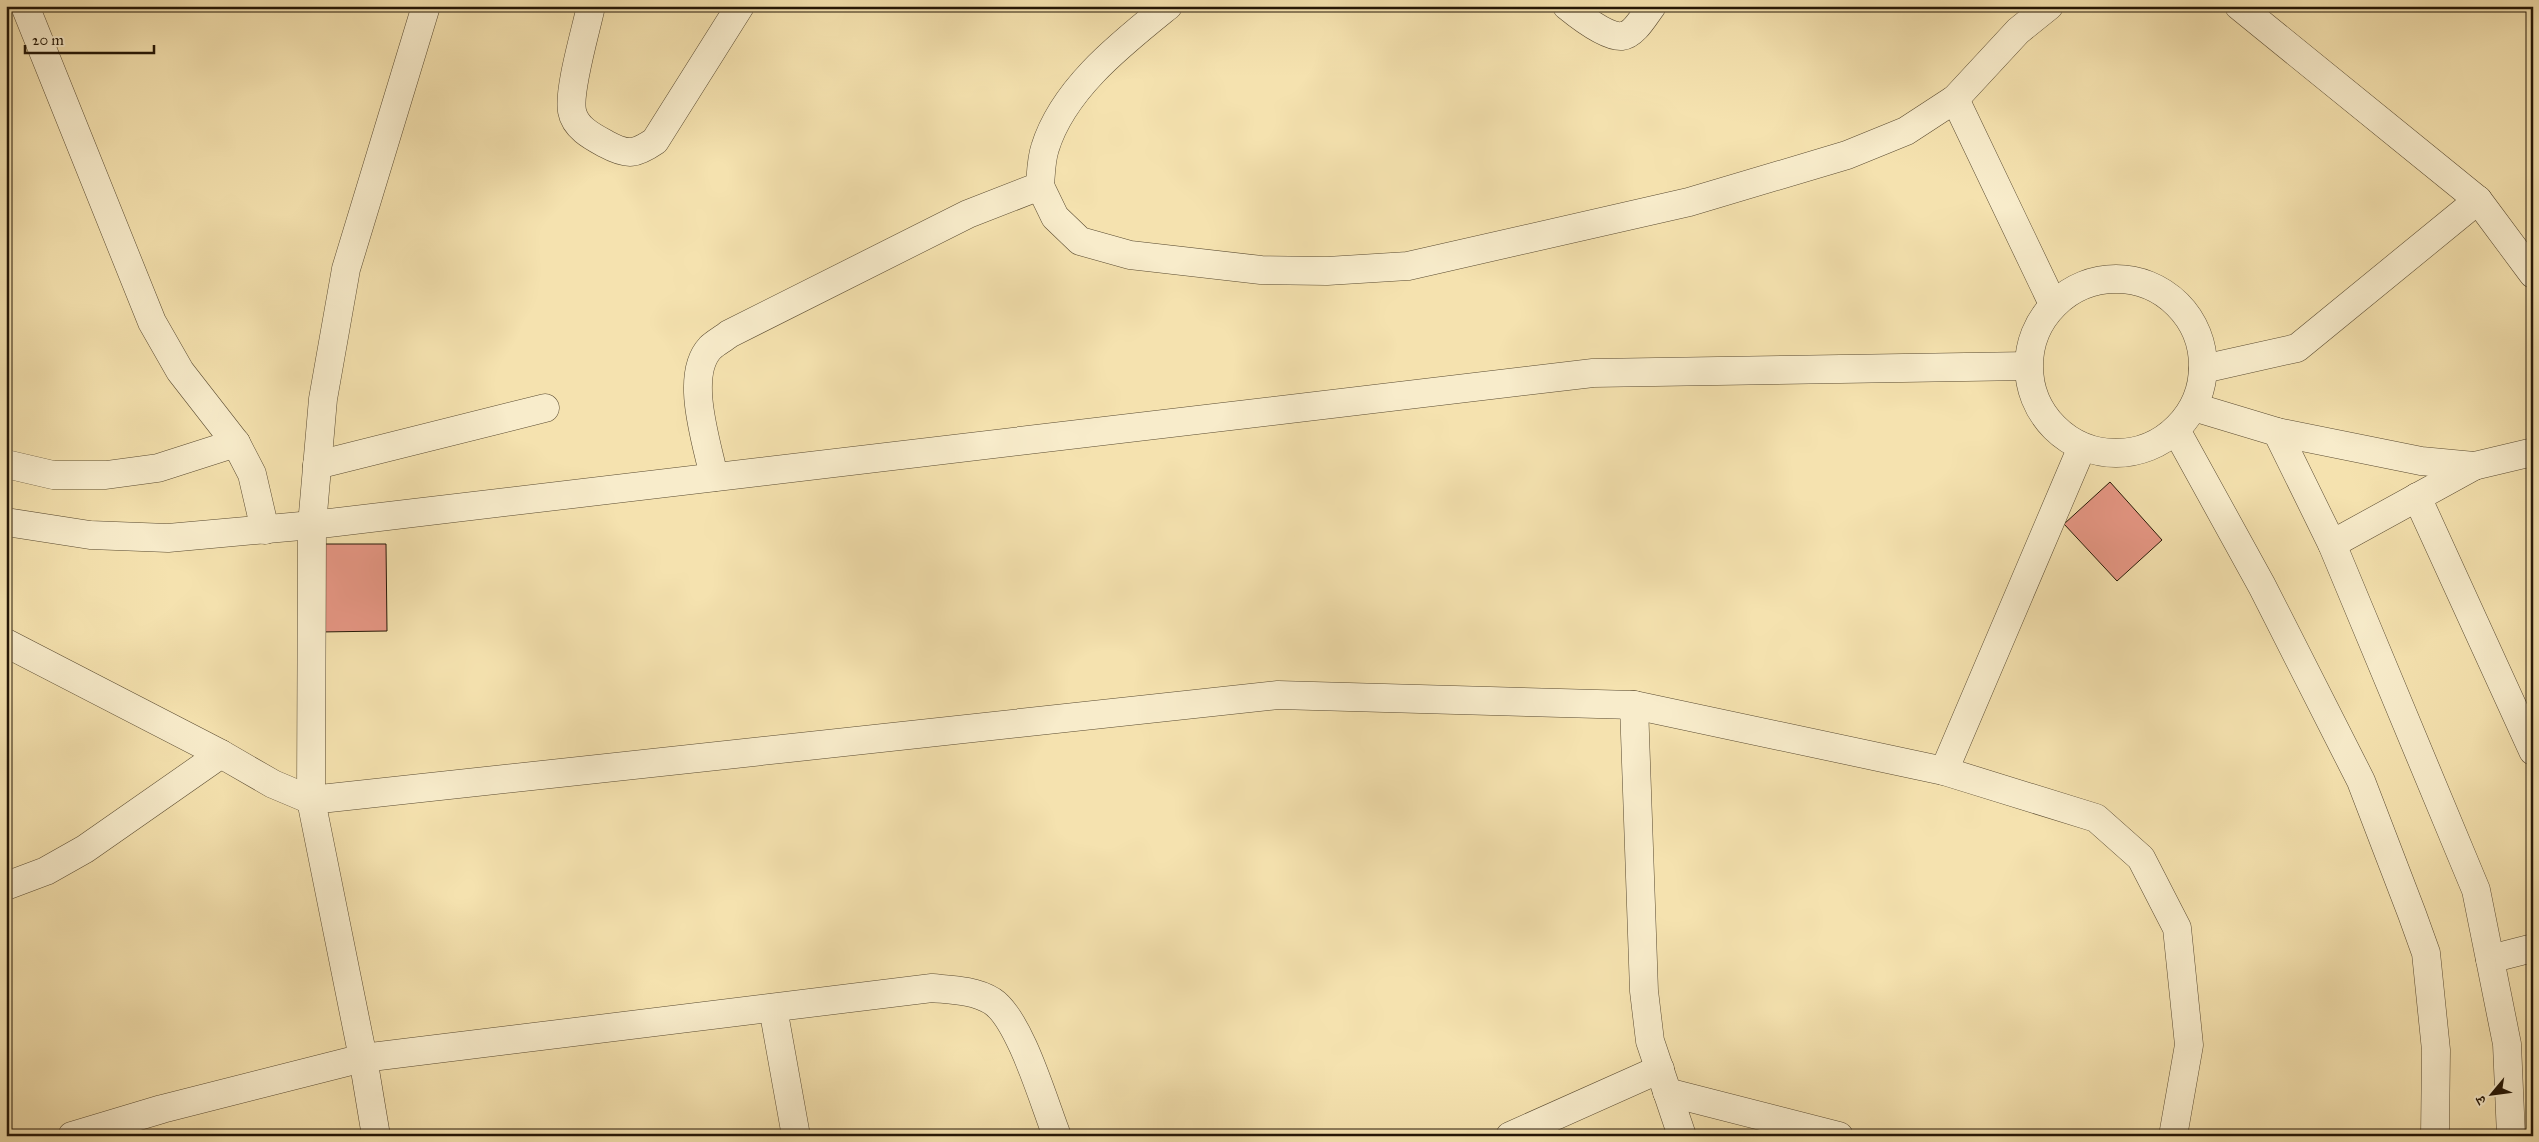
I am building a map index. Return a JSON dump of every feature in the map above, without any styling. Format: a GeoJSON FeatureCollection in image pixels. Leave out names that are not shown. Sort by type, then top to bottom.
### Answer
{"type":"FeatureCollection","features":[{"type":"Feature","properties":{"kind":"street"},"geometry":{"type":"LineString","coordinates":[[26,6],[152,322],[180,371],[236,444],[252,474],[265,530]]}},
{"type":"Feature","properties":{"kind":"street"},"geometry":{"type":"LineString","coordinates":[[376,1136],[363,1058],[311,800],[312,525],[323,399],[346,269],[426,6]]}},
{"type":"Feature","properties":{"kind":"street"},"geometry":{"type":"LineString","coordinates":[[590,6],[572,95],[572,112],[580,127],[593,137],[616,150],[628,153],[639,152],[655,141],[740,6]]}},
{"type":"Feature","properties":{"kind":"street"},"geometry":{"type":"LineString","coordinates":[[1168,6],[1096,70],[1069,98],[1044,150],[1040,186],[1055,217],[1080,241],[1130,255],[1261,270],[1327,271],[1408,266],[1689,202],[1847,155],[1906,131],[1955,99],[2018,31],[2045,7]]}},
{"type":"Feature","properties":{"kind":"street"},"geometry":{"type":"LineString","coordinates":[[1567,6],[1609,34],[1622,36],[1632,31],[1652,6]]}},
{"type":"Feature","properties":{"kind":"street"},"geometry":{"type":"LineString","coordinates":[[2239,6],[2478,200],[2533,274]]}},
{"type":"Feature","properties":{"kind":"street"},"geometry":{"type":"LineString","coordinates":[[1955,99],[2053,304]]}},
{"type":"Feature","properties":{"kind":"street"},"geometry":{"type":"LineString","coordinates":[[714,477],[696,386],[699,369],[709,349],[729,334],[968,214],[1040,186]]}},
{"type":"Feature","properties":{"kind":"street"},"geometry":{"type":"LineString","coordinates":[[2204,369],[2297,348],[2478,200]]}},
{"type":"Feature","properties":{"kind":"street"},"geometry":{"type":"LineString","coordinates":[[2116,279],[2147,284],[2179,305],[2197,334],[2204,369],[2200,391],[2194,407],[2176,430],[2149,448],[2115,454],[2082,447],[2054,428],[2034,398],[2028,366],[2031,344],[2053,304],[2083,285],[2116,279]]}},
{"type":"Feature","properties":{"kind":"street"},"geometry":{"type":"LineString","coordinates":[[6,522],[90,535],[159,538],[265,530],[1593,373],[2028,366]]}},
{"type":"Feature","properties":{"kind":"street"},"geometry":{"type":"LineString","coordinates":[[2194,407],[2277,432],[2421,461],[2474,466]]}},
{"type":"Feature","properties":{"kind":"street"},"geometry":{"type":"LineString","coordinates":[[317,465],[545,408]]}},
{"type":"Feature","properties":{"kind":"street"},"geometry":{"type":"LineString","coordinates":[[2176,430],[2262,586],[2361,781],[2412,914],[2426,953],[2435,1040],[2436,1136]]}},
{"type":"Feature","properties":{"kind":"street"},"geometry":{"type":"LineString","coordinates":[[2277,432],[2332,544],[2476,890],[2507,1044],[2512,1136]]}},
{"type":"Feature","properties":{"kind":"street"},"geometry":{"type":"LineString","coordinates":[[6,464],[53,475],[106,476],[158,468],[236,444]]}},
{"type":"Feature","properties":{"kind":"street"},"geometry":{"type":"LineString","coordinates":[[1944,770],[2082,447]]}},
{"type":"Feature","properties":{"kind":"street"},"geometry":{"type":"LineString","coordinates":[[2332,544],[2474,466],[2533,452]]}},
{"type":"Feature","properties":{"kind":"street"},"geometry":{"type":"LineString","coordinates":[[2418,497],[2533,751]]}},
{"type":"Feature","properties":{"kind":"street"},"geometry":{"type":"LineString","coordinates":[[6,643],[221,754],[274,784],[311,800],[1278,695],[1634,704],[1944,770],[2096,818],[2140,858],[2177,928],[2189,1045],[2173,1136]]}},
{"type":"Feature","properties":{"kind":"street"},"geometry":{"type":"LineString","coordinates":[[1634,704],[1644,991],[1650,1041],[1682,1136]]}},
{"type":"Feature","properties":{"kind":"street"},"geometry":{"type":"LineString","coordinates":[[6,886],[46,871],[86,849],[221,754]]}},
{"type":"Feature","properties":{"kind":"street"},"geometry":{"type":"LineString","coordinates":[[2490,959],[2533,948]]}},
{"type":"Feature","properties":{"kind":"street"},"geometry":{"type":"LineString","coordinates":[[72,1136],[162,1109],[363,1058],[932,988],[966,991],[992,1001],[1013,1023],[1057,1136]]}},
{"type":"Feature","properties":{"kind":"street"},"geometry":{"type":"LineString","coordinates":[[772,1008],[796,1136]]}},
{"type":"Feature","properties":{"kind":"street"},"geometry":{"type":"LineString","coordinates":[[1510,1136],[1664,1080],[1839,1136]]}},
{"type":"Feature","properties":{"kind":"building"},"geometry":{"type":"Polygon","coordinates":[[[2110,482],[2162,540],[2117,581],[2064,524],[2110,482]]]}},
{"type":"Feature","properties":{"kind":"building"},"geometry":{"type":"Polygon","coordinates":[[[318,544],[386,544],[387,631],[319,632],[318,544]]]}}]}
